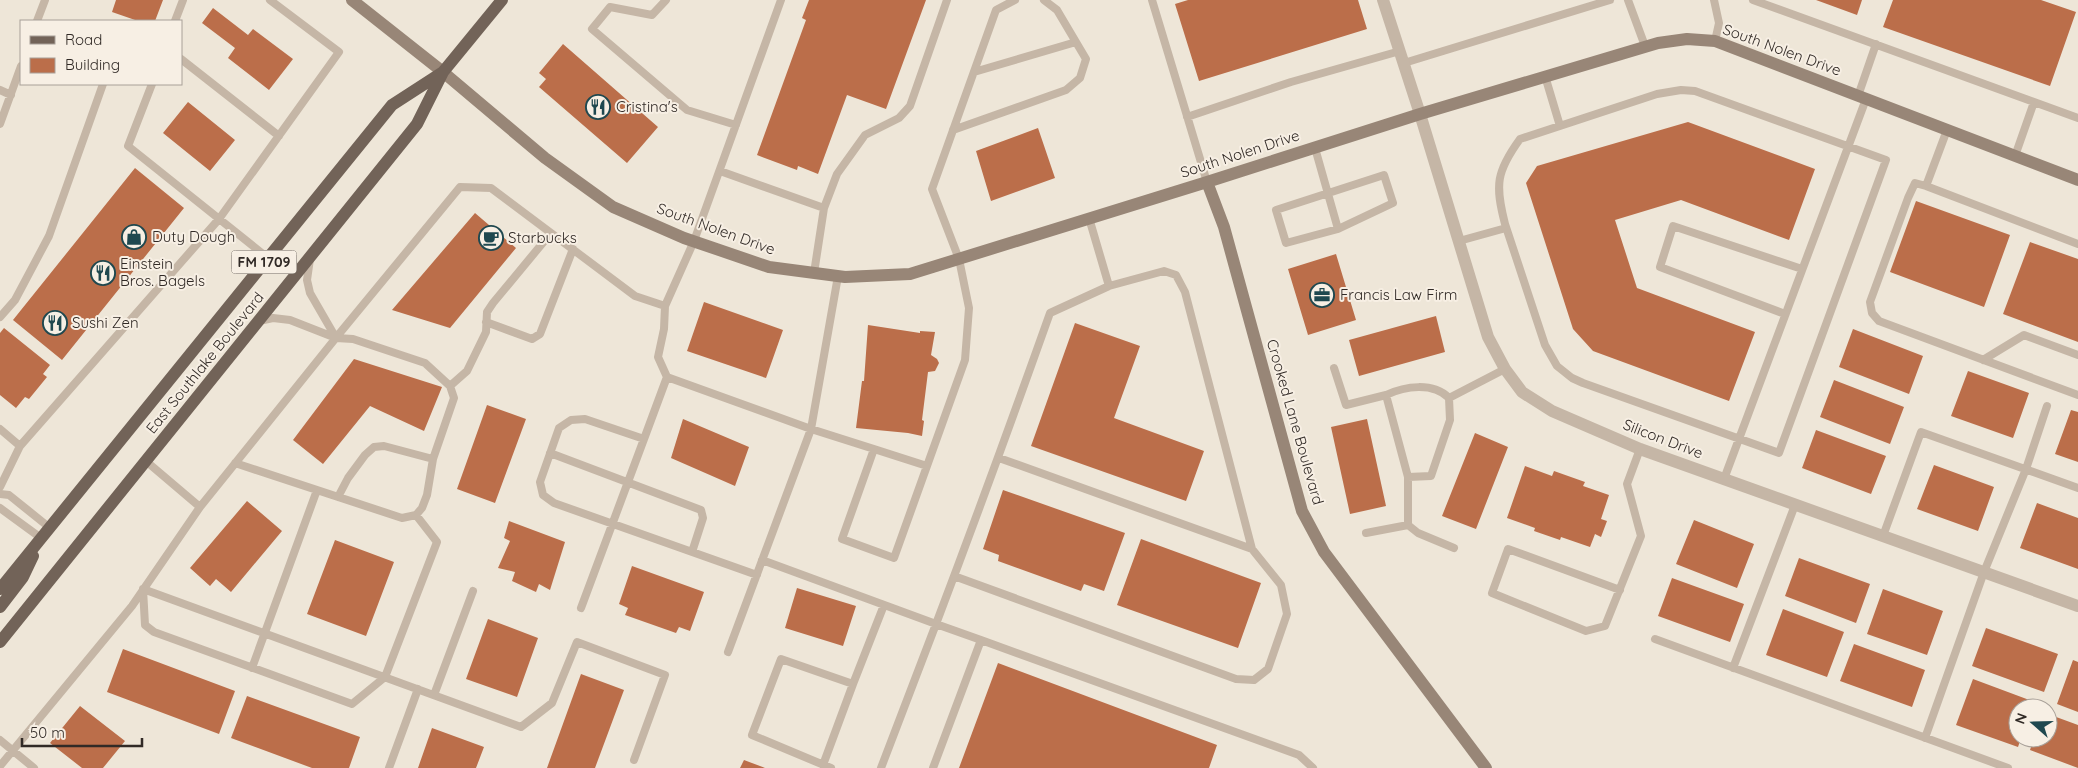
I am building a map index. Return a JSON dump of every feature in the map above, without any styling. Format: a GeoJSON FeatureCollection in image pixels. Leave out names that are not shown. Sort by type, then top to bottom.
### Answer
{"type":"FeatureCollection","features":[{"type":"Feature","properties":{"kind":"main road","name":"East Southlake Boulevard"},"geometry":{"type":"LineString","coordinates":[[0,642],[147,462],[417,124],[443,72],[502,0]]}},
{"type":"Feature","properties":{"kind":"main road","name":"East Southlake Boulevard"},"geometry":{"type":"LineString","coordinates":[[0,589],[392,104],[443,72]]}},
{"type":"Feature","properties":{"kind":"main road"},"geometry":{"type":"LineString","coordinates":[[0,607],[23,578],[46,533]]}},
{"type":"Feature","properties":{"kind":"street","name":"South Nolen Drive"},"geometry":{"type":"LineString","coordinates":[[352,0],[443,72],[545,158],[613,207],[694,241],[769,267],[838,276],[910,274],[1545,76],[1658,42],[1687,39],[1714,41],[2078,180]]}},
{"type":"Feature","properties":{"kind":"street","name":"Silicon Drive"},"geometry":{"type":"LineString","coordinates":[[1383,0],[1488,337],[1505,369],[1522,392],[1552,411],[1640,449],[2078,606]]}},
{"type":"Feature","properties":{"kind":"street","name":"Crooked Lane Boulevard"},"geometry":{"type":"LineString","coordinates":[[1207,182],[1230,246],[1302,511],[1324,552],[1486,768]]}},
{"type":"Feature","properties":{"kind":"lane"},"geometry":{"type":"LineString","coordinates":[[38,20],[45,0]]}},
{"type":"Feature","properties":{"kind":"lane"},"geometry":{"type":"LineString","coordinates":[[175,20],[183,0]]}},
{"type":"Feature","properties":{"kind":"lane"},"geometry":{"type":"LineString","coordinates":[[0,488],[20,446],[219,219],[339,52],[270,0]]}},
{"type":"Feature","properties":{"kind":"lane"},"geometry":{"type":"LineString","coordinates":[[666,0],[652,15],[610,7],[592,29],[687,110],[736,125]]}},
{"type":"Feature","properties":{"kind":"lane"},"geometry":{"type":"LineString","coordinates":[[582,608],[667,377],[658,357],[664,329],[665,306],[694,241],[781,0]]}},
{"type":"Feature","properties":{"kind":"lane"},"geometry":{"type":"LineString","coordinates":[[814,273],[824,208],[837,174],[865,135],[899,118],[910,106],[947,0]]}},
{"type":"Feature","properties":{"kind":"lane"},"geometry":{"type":"LineString","coordinates":[[874,449],[842,539],[894,558],[965,360],[969,308],[959,259],[932,189],[996,10],[1014,0]]}},
{"type":"Feature","properties":{"kind":"lane"},"geometry":{"type":"LineString","coordinates":[[953,130],[1066,90],[1080,78],[1086,59],[1057,10],[1044,0]]}},
{"type":"Feature","properties":{"kind":"lane"},"geometry":{"type":"LineString","coordinates":[[1152,0],[1207,182]]}},
{"type":"Feature","properties":{"kind":"lane"},"geometry":{"type":"LineString","coordinates":[[1187,117],[1291,82],[1402,57],[1610,0]]}},
{"type":"Feature","properties":{"kind":"lane"},"geometry":{"type":"LineString","coordinates":[[1628,0],[1645,46]]}},
{"type":"Feature","properties":{"kind":"lane"},"geometry":{"type":"LineString","coordinates":[[1714,0],[1719,23],[1714,41]]}},
{"type":"Feature","properties":{"kind":"lane"},"geometry":{"type":"LineString","coordinates":[[1753,0],[2078,118]]}},
{"type":"Feature","properties":{"kind":"lane"},"geometry":{"type":"LineString","coordinates":[[974,72],[1076,42]]}},
{"type":"Feature","properties":{"kind":"lane"},"geometry":{"type":"LineString","coordinates":[[1724,479],[1848,146],[1876,44]]}},
{"type":"Feature","properties":{"kind":"lane"},"geometry":{"type":"LineString","coordinates":[[182,60],[279,136]]}},
{"type":"Feature","properties":{"kind":"lane"},"geometry":{"type":"LineString","coordinates":[[0,124],[20,69]]}},
{"type":"Feature","properties":{"kind":"lane"},"geometry":{"type":"LineString","coordinates":[[1545,76],[1560,126]]}},
{"type":"Feature","properties":{"kind":"lane"},"geometry":{"type":"LineString","coordinates":[[0,316],[15,300],[49,236],[103,85]]}},
{"type":"Feature","properties":{"kind":"lane"},"geometry":{"type":"LineString","coordinates":[[152,85],[128,146],[268,258]]}},
{"type":"Feature","properties":{"kind":"lane"},"geometry":{"type":"LineString","coordinates":[[0,90],[11,94]]}},
{"type":"Feature","properties":{"kind":"lane"},"geometry":{"type":"LineString","coordinates":[[1681,90],[1695,91],[1848,146],[1886,160],[1779,453],[1583,383],[1572,378],[1557,366],[1545,345],[1500,205],[1499,182],[1501,169],[1520,139],[1657,94],[1681,90]]}},
{"type":"Feature","properties":{"kind":"lane"},"geometry":{"type":"LineString","coordinates":[[2015,156],[2034,102]]}},
{"type":"Feature","properties":{"kind":"lane"},"geometry":{"type":"LineString","coordinates":[[1926,186],[1947,130]]}},
{"type":"Feature","properties":{"kind":"lane"},"geometry":{"type":"LineString","coordinates":[[1315,148],[1338,229]]}},
{"type":"Feature","properties":{"kind":"lane"},"geometry":{"type":"LineString","coordinates":[[720,171],[824,208]]}},
{"type":"Feature","properties":{"kind":"lane"},"geometry":{"type":"LineString","coordinates":[[1384,174],[1393,203],[1338,229],[1286,243],[1276,210],[1384,174]]}},
{"type":"Feature","properties":{"kind":"lane"},"geometry":{"type":"LineString","coordinates":[[2078,244],[1915,183],[1870,302],[1872,313],[1879,321],[2078,395]]}},
{"type":"Feature","properties":{"kind":"lane"},"geometry":{"type":"LineString","coordinates":[[0,766],[132,606],[200,507],[460,187],[491,188],[636,296],[665,306]]}},
{"type":"Feature","properties":{"kind":"lane"},"geometry":{"type":"LineString","coordinates":[[1089,218],[1109,286]]}},
{"type":"Feature","properties":{"kind":"lane"},"geometry":{"type":"LineString","coordinates":[[1786,314],[1660,267],[1673,226],[1802,269]]}},
{"type":"Feature","properties":{"kind":"lane"},"geometry":{"type":"LineString","coordinates":[[1459,240],[1506,228]]}},
{"type":"Feature","properties":{"kind":"lane"},"geometry":{"type":"LineString","coordinates":[[450,386],[467,371],[486,332],[487,312],[551,233]]}},
{"type":"Feature","properties":{"kind":"lane"},"geometry":{"type":"LineString","coordinates":[[486,322],[532,339],[540,334],[573,249]]}},
{"type":"Feature","properties":{"kind":"lane"},"geometry":{"type":"LineString","coordinates":[[310,257],[307,280],[310,293],[336,338]]}},
{"type":"Feature","properties":{"kind":"lane"},"geometry":{"type":"LineString","coordinates":[[881,768],[936,624],[954,576],[999,458],[1050,314],[1109,286],[1164,271],[1176,275],[1184,292],[1252,549],[1281,585],[1287,614],[1268,669],[1254,680],[1236,679],[954,576]]}},
{"type":"Feature","properties":{"kind":"lane"},"geometry":{"type":"LineString","coordinates":[[728,652],[811,428],[838,276]]}},
{"type":"Feature","properties":{"kind":"lane"},"geometry":{"type":"LineString","coordinates":[[235,463],[402,518],[416,515],[422,508],[427,495],[433,459],[454,398],[450,386],[425,363],[352,339],[336,338],[290,320],[273,318],[259,321]]}},
{"type":"Feature","properties":{"kind":"lane"},"geometry":{"type":"LineString","coordinates":[[1983,360],[2024,335],[2078,355]]}},
{"type":"Feature","properties":{"kind":"lane"},"geometry":{"type":"LineString","coordinates":[[1334,368],[1346,405],[1386,395],[1401,388],[1420,387],[1443,392],[1449,398],[1450,420],[1431,476],[1408,477]]}},
{"type":"Feature","properties":{"kind":"lane"},"geometry":{"type":"LineString","coordinates":[[1449,398],[1505,369]]}},
{"type":"Feature","properties":{"kind":"lane"},"geometry":{"type":"LineString","coordinates":[[667,377],[811,428],[927,466]]}},
{"type":"Feature","properties":{"kind":"lane"},"geometry":{"type":"LineString","coordinates":[[1386,395],[1408,477],[1408,525]]}},
{"type":"Feature","properties":{"kind":"lane"},"geometry":{"type":"LineString","coordinates":[[1925,738],[1984,572],[2026,469],[2047,406]]}},
{"type":"Feature","properties":{"kind":"lane"},"geometry":{"type":"LineString","coordinates":[[644,439],[585,419],[571,420],[559,428],[540,482],[543,495],[554,503],[757,575]]}},
{"type":"Feature","properties":{"kind":"lane"},"geometry":{"type":"LineString","coordinates":[[0,429],[20,446]]}},
{"type":"Feature","properties":{"kind":"lane"},"geometry":{"type":"LineString","coordinates":[[1882,536],[1921,432],[2078,488]]}},
{"type":"Feature","properties":{"kind":"lane"},"geometry":{"type":"LineString","coordinates":[[338,497],[348,478],[365,455],[374,448],[384,446],[433,459]]}},
{"type":"Feature","properties":{"kind":"lane"},"geometry":{"type":"LineString","coordinates":[[1620,590],[1508,549],[1492,593],[1586,631],[1605,626],[1620,590],[1641,536],[1628,484],[1640,449]]}},
{"type":"Feature","properties":{"kind":"lane"},"geometry":{"type":"LineString","coordinates":[[550,454],[628,481],[701,510],[704,518],[692,552]]}},
{"type":"Feature","properties":{"kind":"lane"},"geometry":{"type":"LineString","coordinates":[[999,458],[1252,549]]}},
{"type":"Feature","properties":{"kind":"lane"},"geometry":{"type":"LineString","coordinates":[[147,462],[200,507]]}},
{"type":"Feature","properties":{"kind":"lane"},"geometry":{"type":"LineString","coordinates":[[252,668],[317,490]]}},
{"type":"Feature","properties":{"kind":"lane"},"geometry":{"type":"LineString","coordinates":[[0,494],[10,495],[46,533]]}},
{"type":"Feature","properties":{"kind":"lane"},"geometry":{"type":"LineString","coordinates":[[1733,668],[1795,505]]}},
{"type":"Feature","properties":{"kind":"lane"},"geometry":{"type":"LineString","coordinates":[[0,508],[46,533]]}},
{"type":"Feature","properties":{"kind":"lane"},"geometry":{"type":"LineString","coordinates":[[143,589],[144,618],[148,628],[352,704],[385,677],[437,542],[416,515]]}},
{"type":"Feature","properties":{"kind":"lane"},"geometry":{"type":"LineString","coordinates":[[1366,533],[1408,525],[1418,533],[1454,548]]}},
{"type":"Feature","properties":{"kind":"lane"},"geometry":{"type":"LineString","coordinates":[[762,560],[1300,754],[1313,768]]}},
{"type":"Feature","properties":{"kind":"lane"},"geometry":{"type":"LineString","coordinates":[[143,589],[521,727],[552,703],[577,642],[665,674],[634,760]]}},
{"type":"Feature","properties":{"kind":"lane"},"geometry":{"type":"LineString","coordinates":[[434,695],[473,591]]}},
{"type":"Feature","properties":{"kind":"lane"},"geometry":{"type":"LineString","coordinates":[[823,765],[884,605]]}},
{"type":"Feature","properties":{"kind":"lane"},"geometry":{"type":"LineString","coordinates":[[1655,639],[2008,768]]}},
{"type":"Feature","properties":{"kind":"lane"},"geometry":{"type":"LineString","coordinates":[[933,768],[981,640]]}},
{"type":"Feature","properties":{"kind":"lane"},"geometry":{"type":"LineString","coordinates":[[831,768],[752,735],[781,659],[853,684]]}},
{"type":"Feature","properties":{"kind":"lane"},"geometry":{"type":"LineString","coordinates":[[389,768],[418,689]]}},
{"type":"Feature","properties":{"kind":"lane"},"geometry":{"type":"LineString","coordinates":[[0,740],[34,768]]}},
{"type":"Feature","properties":{"kind":"building"},"geometry":{"type":"Polygon","coordinates":[[[116,0],[163,0],[155,20],[135,20],[112,12],[116,0]]]}},
{"type":"Feature","properties":{"kind":"building"},"geometry":{"type":"Polygon","coordinates":[[[809,0],[926,0],[886,109],[847,95],[818,174],[798,166],[797,170],[757,155],[806,20],[802,18],[809,0]]]}},
{"type":"Feature","properties":{"kind":"building"},"geometry":{"type":"Polygon","coordinates":[[[1188,0],[1358,0],[1367,29],[1199,81],[1175,4],[1188,0]]]}},
{"type":"Feature","properties":{"kind":"building"},"geometry":{"type":"Polygon","coordinates":[[[1816,0],[1862,0],[1857,15],[1816,0]]]}},
{"type":"Feature","properties":{"kind":"building"},"geometry":{"type":"Polygon","coordinates":[[[1893,0],[2041,0],[2076,12],[2050,86],[1883,27],[1893,0]]]}},
{"type":"Feature","properties":{"kind":"building"},"geometry":{"type":"Polygon","coordinates":[[[213,8],[248,35],[253,29],[293,59],[269,90],[228,58],[235,48],[202,23],[213,8]]]}},
{"type":"Feature","properties":{"kind":"building","name":"Cristina's"},"geometry":{"type":"Polygon","coordinates":[[[563,44],[658,127],[627,163],[539,87],[546,79],[539,73],[563,44]]]}},
{"type":"Feature","properties":{"kind":"building"},"geometry":{"type":"Polygon","coordinates":[[[188,102],[235,140],[210,171],[163,133],[188,102]]]}},
{"type":"Feature","properties":{"kind":"building"},"geometry":{"type":"Polygon","coordinates":[[[1688,122],[1815,169],[1789,240],[1681,200],[1615,220],[1637,288],[1755,332],[1729,401],[1593,351],[1573,329],[1526,183],[1537,166],[1688,122]]]}},
{"type":"Feature","properties":{"kind":"building"},"geometry":{"type":"Polygon","coordinates":[[[1038,128],[1055,178],[991,201],[976,151],[1038,128]]]}},
{"type":"Feature","properties":{"kind":"building"},"geometry":{"type":"Polygon","coordinates":[[[135,168],[184,208],[62,360],[13,320],[135,168]]]}},
{"type":"Feature","properties":{"kind":"building"},"geometry":{"type":"Polygon","coordinates":[[[1916,201],[2010,235],[1984,307],[1890,272],[1916,201]]]}},
{"type":"Feature","properties":{"kind":"building"},"geometry":{"type":"Polygon","coordinates":[[[475,213],[516,248],[450,328],[392,310],[475,213]]]}},
{"type":"Feature","properties":{"kind":"building"},"geometry":{"type":"Polygon","coordinates":[[[2030,242],[2078,259],[2078,342],[2003,314],[2030,242]]]}},
{"type":"Feature","properties":{"kind":"building","name":"Francis Law Firm"},"geometry":{"type":"Polygon","coordinates":[[[1336,254],[1356,320],[1308,335],[1288,269],[1336,254]]]}},
{"type":"Feature","properties":{"kind":"building"},"geometry":{"type":"Polygon","coordinates":[[[704,302],[783,330],[766,378],[687,351],[704,302]]]}},
{"type":"Feature","properties":{"kind":"building"},"geometry":{"type":"Polygon","coordinates":[[[1436,316],[1445,352],[1359,376],[1349,340],[1436,316]]]}},
{"type":"Feature","properties":{"kind":"building"},"geometry":{"type":"Polygon","coordinates":[[[1075,323],[1140,346],[1114,418],[1204,451],[1186,501],[1031,446],[1075,323]]]}},
{"type":"Feature","properties":{"kind":"building"},"geometry":{"type":"Polygon","coordinates":[[[868,325],[920,333],[920,331],[935,332],[931,355],[939,363],[935,371],[928,372],[922,436],[856,428],[862,381],[864,381],[868,325]]]}},
{"type":"Feature","properties":{"kind":"building"},"geometry":{"type":"Polygon","coordinates":[[[4,328],[50,365],[43,374],[47,377],[29,399],[25,397],[16,408],[0,395],[0,333],[4,328]]]}},
{"type":"Feature","properties":{"kind":"building"},"geometry":{"type":"Polygon","coordinates":[[[1853,329],[1923,356],[1909,394],[1839,367],[1853,329]]]}},
{"type":"Feature","properties":{"kind":"building"},"geometry":{"type":"Polygon","coordinates":[[[354,359],[442,387],[424,431],[370,406],[323,464],[293,440],[354,359]]]}},
{"type":"Feature","properties":{"kind":"building"},"geometry":{"type":"Polygon","coordinates":[[[1968,371],[2029,393],[2013,438],[1951,416],[1968,371]]]}},
{"type":"Feature","properties":{"kind":"building"},"geometry":{"type":"Polygon","coordinates":[[[1834,380],[1904,407],[1890,444],[1820,417],[1834,380]]]}},
{"type":"Feature","properties":{"kind":"building"},"geometry":{"type":"Polygon","coordinates":[[[487,405],[526,419],[495,503],[457,489],[487,405]]]}},
{"type":"Feature","properties":{"kind":"building"},"geometry":{"type":"Polygon","coordinates":[[[2071,410],[2078,412],[2078,462],[2055,454],[2071,410]]]}},
{"type":"Feature","properties":{"kind":"building"},"geometry":{"type":"Polygon","coordinates":[[[683,419],[749,447],[735,486],[671,458],[683,419]]]}},
{"type":"Feature","properties":{"kind":"building"},"geometry":{"type":"Polygon","coordinates":[[[1367,419],[1386,506],[1350,514],[1331,427],[1367,419]]]}},
{"type":"Feature","properties":{"kind":"building"},"geometry":{"type":"Polygon","coordinates":[[[1816,430],[1886,456],[1871,494],[1802,468],[1816,430]]]}},
{"type":"Feature","properties":{"kind":"building"},"geometry":{"type":"Polygon","coordinates":[[[1475,433],[1508,447],[1476,529],[1442,516],[1475,433]]]}},
{"type":"Feature","properties":{"kind":"building"},"geometry":{"type":"Polygon","coordinates":[[[1934,465],[1994,487],[1978,531],[1917,509],[1934,465]]]}},
{"type":"Feature","properties":{"kind":"building"},"geometry":{"type":"Polygon","coordinates":[[[1525,466],[1552,476],[1554,471],[1585,482],[1583,486],[1609,495],[1601,519],[1607,521],[1601,537],[1595,534],[1590,547],[1561,537],[1560,540],[1534,531],[1535,528],[1507,518],[1525,466]]]}},
{"type":"Feature","properties":{"kind":"building"},"geometry":{"type":"Polygon","coordinates":[[[1003,490],[1125,533],[1104,591],[1084,584],[1081,591],[998,561],[999,555],[983,549],[1003,490]]]}},
{"type":"Feature","properties":{"kind":"building"},"geometry":{"type":"Polygon","coordinates":[[[247,501],[282,531],[231,592],[216,579],[210,586],[190,568],[247,501]]]}},
{"type":"Feature","properties":{"kind":"building"},"geometry":{"type":"Polygon","coordinates":[[[2037,503],[2078,518],[2078,569],[2020,548],[2037,503]]]}},
{"type":"Feature","properties":{"kind":"building"},"geometry":{"type":"Polygon","coordinates":[[[1694,520],[1754,544],[1737,588],[1676,564],[1694,520]]]}},
{"type":"Feature","properties":{"kind":"building"},"geometry":{"type":"Polygon","coordinates":[[[509,521],[565,542],[550,590],[539,584],[536,592],[512,581],[515,572],[498,568],[510,541],[504,538],[509,521]]]}},
{"type":"Feature","properties":{"kind":"building"},"geometry":{"type":"Polygon","coordinates":[[[1141,539],[1261,583],[1238,648],[1117,605],[1141,539]]]}},
{"type":"Feature","properties":{"kind":"building"},"geometry":{"type":"Polygon","coordinates":[[[335,540],[394,562],[366,636],[307,614],[335,540]]]}},
{"type":"Feature","properties":{"kind":"building"},"geometry":{"type":"Polygon","coordinates":[[[1799,558],[1870,584],[1856,623],[1785,596],[1799,558]]]}},
{"type":"Feature","properties":{"kind":"building"},"geometry":{"type":"Polygon","coordinates":[[[632,566],[704,592],[690,631],[679,627],[676,633],[625,615],[628,608],[619,604],[632,566]]]}},
{"type":"Feature","properties":{"kind":"building"},"geometry":{"type":"Polygon","coordinates":[[[1672,578],[1744,604],[1730,642],[1658,616],[1672,578]]]}},
{"type":"Feature","properties":{"kind":"building"},"geometry":{"type":"Polygon","coordinates":[[[797,588],[856,606],[843,646],[785,628],[797,588]]]}},
{"type":"Feature","properties":{"kind":"building"},"geometry":{"type":"Polygon","coordinates":[[[1883,589],[1943,611],[1927,655],[1867,634],[1883,589]]]}},
{"type":"Feature","properties":{"kind":"building"},"geometry":{"type":"Polygon","coordinates":[[[1783,609],[1844,632],[1827,677],[1766,655],[1783,609]]]}},
{"type":"Feature","properties":{"kind":"building"},"geometry":{"type":"Polygon","coordinates":[[[488,619],[538,638],[517,697],[466,679],[488,619]]]}},
{"type":"Feature","properties":{"kind":"building"},"geometry":{"type":"Polygon","coordinates":[[[1986,628],[2058,654],[2044,692],[1972,666],[1986,628]]]}},
{"type":"Feature","properties":{"kind":"building"},"geometry":{"type":"Polygon","coordinates":[[[1854,644],[1925,670],[1912,707],[1840,681],[1854,644]]]}},
{"type":"Feature","properties":{"kind":"building"},"geometry":{"type":"Polygon","coordinates":[[[123,649],[235,691],[219,734],[107,692],[123,649]]]}},
{"type":"Feature","properties":{"kind":"building"},"geometry":{"type":"Polygon","coordinates":[[[2073,660],[2078,662],[2078,712],[2058,704],[2073,660]]]}},
{"type":"Feature","properties":{"kind":"building"},"geometry":{"type":"Polygon","coordinates":[[[998,663],[1217,745],[1209,768],[959,768],[998,663]]]}},
{"type":"Feature","properties":{"kind":"building"},"geometry":{"type":"Polygon","coordinates":[[[581,674],[624,690],[595,768],[547,768],[581,674]]]}},
{"type":"Feature","properties":{"kind":"building"},"geometry":{"type":"Polygon","coordinates":[[[1973,679],[2024,698],[2008,698],[2008,743],[1956,725],[1973,679]]]}},
{"type":"Feature","properties":{"kind":"building"},"geometry":{"type":"Polygon","coordinates":[[[247,696],[360,737],[349,768],[312,768],[231,738],[247,696]]]}},
{"type":"Feature","properties":{"kind":"building"},"geometry":{"type":"Polygon","coordinates":[[[80,706],[125,741],[103,768],[82,768],[50,743],[80,706]]]}},
{"type":"Feature","properties":{"kind":"building"},"geometry":{"type":"Polygon","coordinates":[[[2058,718],[2078,725],[2078,768],[2030,750],[2031,748],[2058,748],[2058,718]]]}},
{"type":"Feature","properties":{"kind":"building"},"geometry":{"type":"Polygon","coordinates":[[[432,728],[484,747],[476,768],[418,768],[432,728]]]}},
{"type":"Feature","properties":{"kind":"building"},"geometry":{"type":"Polygon","coordinates":[[[744,760],[765,768],[740,768],[744,760]]]}},
{"type":"Feature","properties":{"kind":"place","name":"Cristina's"},"geometry":{"type":"Point","coordinates":[598,107]}},
{"type":"Feature","properties":{"kind":"place","name":"Duty Dough"},"geometry":{"type":"Point","coordinates":[134,237]}},
{"type":"Feature","properties":{"kind":"place","name":"Starbucks"},"geometry":{"type":"Point","coordinates":[491,238]}},
{"type":"Feature","properties":{"kind":"place","name":"Einstein Bros. Bagels"},"geometry":{"type":"Point","coordinates":[103,273]}},
{"type":"Feature","properties":{"kind":"place","name":"Francis Law Firm"},"geometry":{"type":"Point","coordinates":[1322,295]}},
{"type":"Feature","properties":{"kind":"place","name":"Sushi Zen"},"geometry":{"type":"Point","coordinates":[55,323]}}]}
